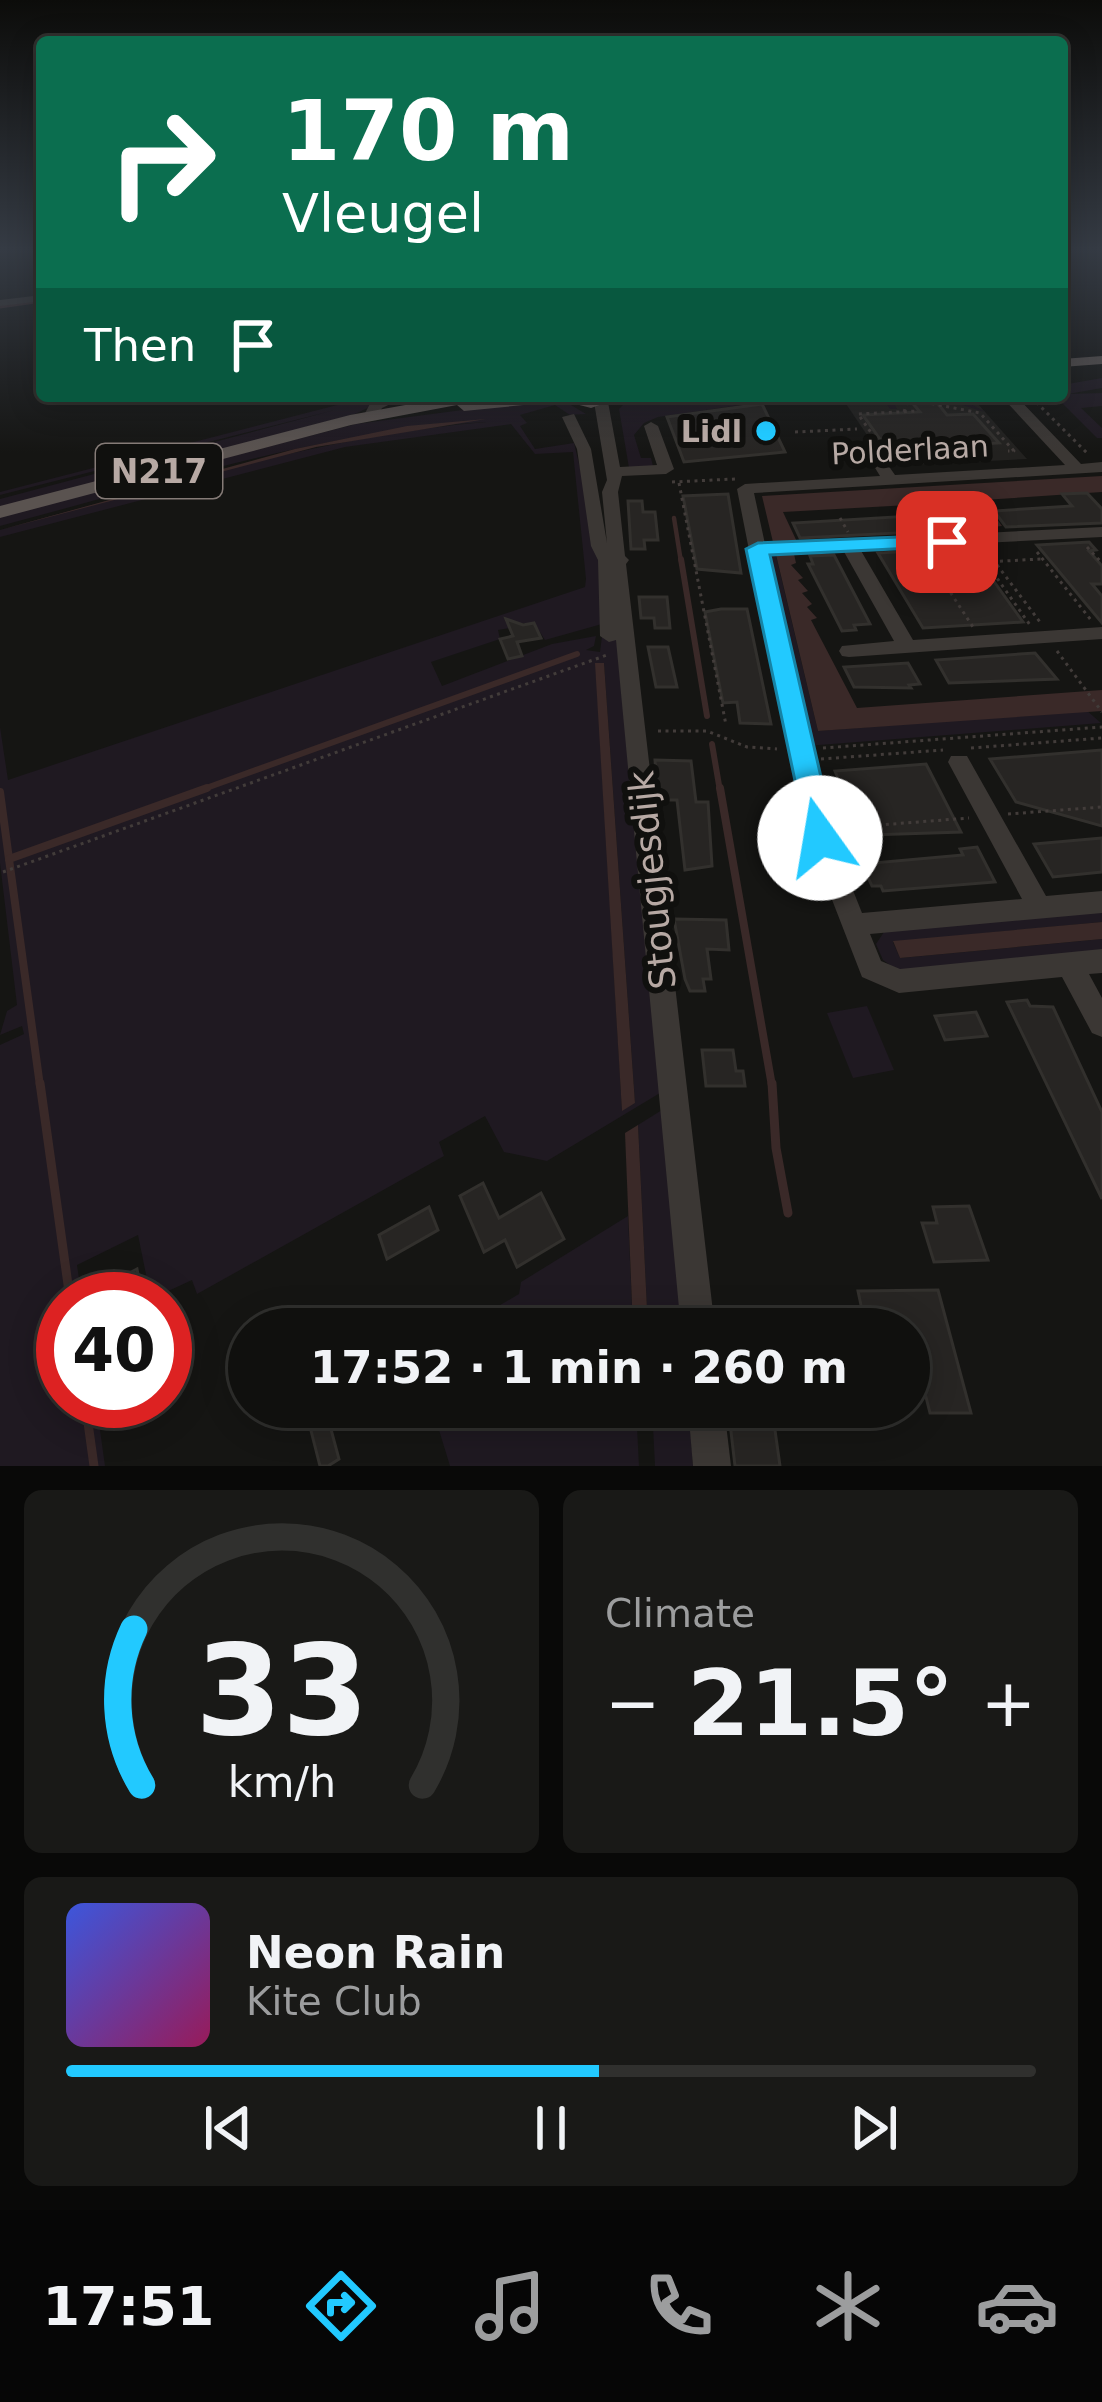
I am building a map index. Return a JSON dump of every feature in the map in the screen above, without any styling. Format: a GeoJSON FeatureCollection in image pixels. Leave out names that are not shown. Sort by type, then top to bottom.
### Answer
{"type":"FeatureCollection","features":[{"type":"Feature","properties":{"kind":"main road"},"geometry":{"type":"LineString","coordinates":[[1068,364],[1100,360]]}},
{"type":"Feature","properties":{"kind":"main road","name":"N217"},"geometry":{"type":"LineString","coordinates":[[0,512],[370,415],[445,402]]}},
{"type":"Feature","properties":{"kind":"main road","name":"N217"},"geometry":{"type":"LineString","coordinates":[[319,429],[501,402]]}},
{"type":"Feature","properties":{"kind":"street"},"geometry":{"type":"LineString","coordinates":[[370,415],[383,402]]}},
{"type":"Feature","properties":{"kind":"street"},"geometry":{"type":"LineString","coordinates":[[569,402],[583,446],[599,546],[613,560],[609,636]]}},
{"type":"Feature","properties":{"kind":"street","name":"Stougjesdijk"},"geometry":{"type":"LineString","coordinates":[[569,402],[604,434]]}},
{"type":"Feature","properties":{"kind":"street","name":"Stougjesdijk"},"geometry":{"type":"LineString","coordinates":[[606,402],[613,560],[637,730],[696,1308]]}},
{"type":"Feature","properties":{"kind":"street","name":"Polderlaan"},"geometry":{"type":"LineString","coordinates":[[1016,402],[1090,466]]}},
{"type":"Feature","properties":{"kind":"street","name":"Polderlaan"},"geometry":{"type":"LineString","coordinates":[[1026,402],[1090,466]]}},
{"type":"Feature","properties":{"kind":"street"},"geometry":{"type":"LineString","coordinates":[[612,472],[666,469],[651,426]]}},
{"type":"Feature","properties":{"kind":"street"},"geometry":{"type":"LineString","coordinates":[[965,454],[981,473]]}},
{"type":"Feature","properties":{"kind":"street"},"geometry":{"type":"LineString","coordinates":[[882,458],[890,479]]}},
{"type":"Feature","properties":{"kind":"street"},"geometry":{"type":"LineString","coordinates":[[812,461],[824,482]]}},
{"type":"Feature","properties":{"kind":"street","name":"Polderlaan"},"geometry":{"type":"LineString","coordinates":[[765,549],[747,488],[1090,466]]}},
{"type":"Feature","properties":{"kind":"street"},"geometry":{"type":"LineString","coordinates":[[1102,532],[765,549],[817,830],[871,969],[891,981],[1102,961]]}},
{"type":"Feature","properties":{"kind":"street"},"geometry":{"type":"LineString","coordinates":[[850,548],[907,646]]}},
{"type":"Feature","properties":{"kind":"street"},"geometry":{"type":"LineString","coordinates":[[849,651],[1047,639],[1097,627]]}},
{"type":"Feature","properties":{"kind":"street"},"geometry":{"type":"LineString","coordinates":[[959,762],[1040,908]]}},
{"type":"Feature","properties":{"kind":"street"},"geometry":{"type":"LineString","coordinates":[[852,925],[1102,902]]}},
{"type":"Feature","properties":{"kind":"street"},"geometry":{"type":"LineString","coordinates":[[1069,964],[1102,1024]]}},
{"type":"Feature","properties":{"kind":"street"},"geometry":{"type":"LineString","coordinates":[[708,1428],[712,1466]]}},
{"type":"Feature","properties":{"kind":"path"},"geometry":{"type":"LineString","coordinates":[[904,412],[907,402]]}},
{"type":"Feature","properties":{"kind":"path"},"geometry":{"type":"LineString","coordinates":[[943,402],[962,411],[980,412],[1014,451],[1008,451]]}},
{"type":"Feature","properties":{"kind":"path","name":"Polderlaan"},"geometry":{"type":"LineString","coordinates":[[1035,402],[1090,466]]}},
{"type":"Feature","properties":{"kind":"path"},"geometry":{"type":"LineString","coordinates":[[882,458],[860,416],[917,411]]}},
{"type":"Feature","properties":{"kind":"path"},"geometry":{"type":"LineString","coordinates":[[795,432],[857,429]]}},
{"type":"Feature","properties":{"kind":"path"},"geometry":{"type":"LineString","coordinates":[[678,482],[725,724]]}},
{"type":"Feature","properties":{"kind":"path"},"geometry":{"type":"LineString","coordinates":[[934,483],[1047,639]]}},
{"type":"Feature","properties":{"kind":"path"},"geometry":{"type":"LineString","coordinates":[[1025,537],[1097,627]]}},
{"type":"Feature","properties":{"kind":"path"},"geometry":{"type":"LineString","coordinates":[[976,540],[985,562],[1102,712]]}},
{"type":"Feature","properties":{"kind":"path"},"geometry":{"type":"LineString","coordinates":[[1084,543],[1102,563]]}},
{"type":"Feature","properties":{"kind":"path"},"geometry":{"type":"LineString","coordinates":[[925,553],[973,626]]}},
{"type":"Feature","properties":{"kind":"path"},"geometry":{"type":"LineString","coordinates":[[985,562],[1042,559]]}},
{"type":"Feature","properties":{"kind":"path"},"geometry":{"type":"LineString","coordinates":[[3,872],[604,656],[609,652],[609,636]]}},
{"type":"Feature","properties":{"kind":"path"},"geometry":{"type":"LineString","coordinates":[[637,730],[703,731],[753,748],[800,749],[1102,727]]}},
{"type":"Feature","properties":{"kind":"path"},"geometry":{"type":"LineString","coordinates":[[817,830],[1102,806]]}},
{"type":"Feature","properties":{"kind":"shaded area"},"geometry":{"type":"Polygon","coordinates":[[[1102,378],[1102,388],[1068,394],[1068,384],[1102,378]]]}},
{"type":"Feature","properties":{"kind":"shaded area"},"geometry":{"type":"Polygon","coordinates":[[[1102,393],[1102,406],[1081,408],[1102,428],[1102,438],[1061,402],[1068,402],[1068,394],[1102,393]]]}},
{"type":"Feature","properties":{"kind":"shaded area"},"geometry":{"type":"Polygon","coordinates":[[[349,402],[380,402],[355,414],[0,508],[0,499],[335,410],[0,492],[349,402]]]}},
{"type":"Feature","properties":{"kind":"shaded area"},"geometry":{"type":"Polygon","coordinates":[[[524,402],[566,402],[586,414],[570,415],[555,405],[520,415],[527,423],[520,426],[535,449],[574,443],[604,566],[602,624],[545,640],[534,623],[511,623],[510,628],[498,630],[500,639],[431,662],[442,686],[552,644],[596,636],[594,646],[586,650],[600,652],[610,572],[660,1093],[547,1161],[504,1152],[485,1116],[439,1142],[444,1156],[197,1294],[192,1272],[146,1272],[138,1235],[77,1265],[78,1272],[36,1272],[36,1428],[100,1428],[105,1466],[0,1466],[0,1045],[24,1034],[22,1026],[0,1035],[7,1011],[17,1005],[0,863],[0,727],[8,780],[585,587],[573,452],[535,454],[511,424],[345,447],[0,537],[0,530],[241,465],[363,439],[486,422],[424,427],[301,448],[0,526],[0,516],[356,424],[524,402]],[[596,663],[622,1110],[635,1103],[604,663],[596,663]]]}},
{"type":"Feature","properties":{"kind":"shaded area"},"geometry":{"type":"Polygon","coordinates":[[[626,402],[761,402],[644,423],[634,435],[641,458],[651,458],[653,466],[629,468],[619,409],[626,402]]]}},
{"type":"Feature","properties":{"kind":"shaded area"},"geometry":{"type":"Polygon","coordinates":[[[845,402],[973,402],[1027,459],[888,466],[845,402]]]}},
{"type":"Feature","properties":{"kind":"shaded area"},"geometry":{"type":"Polygon","coordinates":[[[486,419],[316,447],[0,530],[295,449],[407,426],[486,419]]]}},
{"type":"Feature","properties":{"kind":"shaded area"},"geometry":{"type":"Polygon","coordinates":[[[1102,476],[1102,492],[983,500],[1002,526],[983,528],[963,502],[783,512],[798,544],[792,545],[796,563],[791,565],[808,591],[802,593],[817,618],[811,620],[857,708],[1102,690],[1102,711],[818,731],[762,496],[1102,476]]]}},
{"type":"Feature","properties":{"kind":"shaded area"},"geometry":{"type":"Polygon","coordinates":[[[769,553],[776,556],[818,731],[1086,710],[1101,723],[806,746],[769,553]]]}},
{"type":"Feature","properties":{"kind":"shaded area"},"geometry":{"type":"Polygon","coordinates":[[[595,663],[604,663],[635,1103],[622,1111],[595,663]]]}},
{"type":"Feature","properties":{"kind":"shaded area"},"geometry":{"type":"Polygon","coordinates":[[[1102,909],[1102,922],[893,942],[900,958],[1102,939],[1102,954],[901,973],[883,960],[876,944],[884,932],[1102,909]]]}},
{"type":"Feature","properties":{"kind":"shaded area"},"geometry":{"type":"Polygon","coordinates":[[[1102,922],[1102,939],[900,958],[893,941],[1102,922]]]}},
{"type":"Feature","properties":{"kind":"shaded area"},"geometry":{"type":"Polygon","coordinates":[[[867,1006],[894,1070],[853,1078],[827,1013],[867,1006]]]}},
{"type":"Feature","properties":{"kind":"shaded area"},"geometry":{"type":"Polygon","coordinates":[[[662,1110],[680,1308],[647,1308],[638,1125],[662,1110]]]}},
{"type":"Feature","properties":{"kind":"shaded area"},"geometry":{"type":"Polygon","coordinates":[[[638,1125],[647,1308],[632,1308],[625,1133],[638,1125]]]}},
{"type":"Feature","properties":{"kind":"shaded area"},"geometry":{"type":"Polygon","coordinates":[[[628,1216],[632,1308],[495,1308],[519,1294],[521,1282],[628,1216]]]}},
{"type":"Feature","properties":{"kind":"shaded area"},"geometry":{"type":"Polygon","coordinates":[[[438,1428],[637,1428],[639,1466],[450,1466],[438,1428]]]}},
{"type":"Feature","properties":{"kind":"shaded area"},"geometry":{"type":"Polygon","coordinates":[[[653,1428],[690,1428],[693,1466],[655,1466],[653,1428]]]}},
{"type":"Feature","properties":{"kind":"building"},"geometry":{"type":"Polygon","coordinates":[[[912,402],[936,402],[947,415],[973,414],[999,443],[887,449],[863,415],[920,412],[912,402]]]}},
{"type":"Feature","properties":{"kind":"building"},"geometry":{"type":"Polygon","coordinates":[[[762,404],[785,452],[684,462],[667,417],[762,404]]]}},
{"type":"Feature","properties":{"kind":"building"},"geometry":{"type":"Polygon","coordinates":[[[1087,493],[1102,509],[1102,523],[1006,527],[994,511],[1072,506],[1062,494],[1087,493]]]}},
{"type":"Feature","properties":{"kind":"building"},"geometry":{"type":"Polygon","coordinates":[[[728,494],[741,573],[697,569],[683,496],[728,494]]]}},
{"type":"Feature","properties":{"kind":"building"},"geometry":{"type":"Polygon","coordinates":[[[628,501],[642,501],[643,512],[655,512],[658,540],[644,540],[645,549],[631,549],[628,501]]]}},
{"type":"Feature","properties":{"kind":"building"},"geometry":{"type":"Polygon","coordinates":[[[945,514],[957,530],[800,538],[793,523],[945,514]]]}},
{"type":"Feature","properties":{"kind":"building"},"geometry":{"type":"Polygon","coordinates":[[[1089,542],[1096,550],[1089,551],[1102,566],[1102,584],[1092,584],[1102,596],[1102,623],[1037,545],[1089,542]]]}},
{"type":"Feature","properties":{"kind":"building"},"geometry":{"type":"Polygon","coordinates":[[[970,548],[1023,622],[923,628],[878,553],[970,548]]]}},
{"type":"Feature","properties":{"kind":"building"},"geometry":{"type":"Polygon","coordinates":[[[834,555],[870,624],[854,625],[856,630],[842,631],[808,564],[813,564],[810,556],[834,555]]]}},
{"type":"Feature","properties":{"kind":"building"},"geometry":{"type":"Polygon","coordinates":[[[639,597],[667,597],[670,628],[655,628],[654,618],[641,618],[639,597]]]}},
{"type":"Feature","properties":{"kind":"building"},"geometry":{"type":"Polygon","coordinates":[[[747,609],[771,724],[740,723],[737,702],[723,703],[705,612],[747,609]]]}},
{"type":"Feature","properties":{"kind":"building"},"geometry":{"type":"Polygon","coordinates":[[[506,619],[534,623],[541,638],[517,642],[522,656],[508,659],[500,639],[513,636],[506,619]]]}},
{"type":"Feature","properties":{"kind":"building"},"geometry":{"type":"Polygon","coordinates":[[[648,647],[668,647],[677,687],[656,687],[648,647]]]}},
{"type":"Feature","properties":{"kind":"building"},"geometry":{"type":"Polygon","coordinates":[[[1035,653],[1057,679],[949,683],[936,660],[1035,653]]]}},
{"type":"Feature","properties":{"kind":"building"},"geometry":{"type":"Polygon","coordinates":[[[908,663],[920,684],[909,685],[911,688],[854,687],[844,667],[908,663]]]}},
{"type":"Feature","properties":{"kind":"building"},"geometry":{"type":"Polygon","coordinates":[[[1102,750],[1102,826],[1016,802],[990,759],[1102,750]]]}},
{"type":"Feature","properties":{"kind":"building"},"geometry":{"type":"Polygon","coordinates":[[[655,760],[691,761],[696,802],[708,802],[712,866],[685,870],[677,800],[658,800],[655,760]]]}},
{"type":"Feature","properties":{"kind":"building"},"geometry":{"type":"Polygon","coordinates":[[[926,764],[961,832],[869,835],[835,771],[926,764]]]}},
{"type":"Feature","properties":{"kind":"building"},"geometry":{"type":"Polygon","coordinates":[[[1102,838],[1102,872],[1053,877],[1034,844],[1102,838]]]}},
{"type":"Feature","properties":{"kind":"building"},"geometry":{"type":"Polygon","coordinates":[[[977,847],[995,882],[883,891],[881,886],[872,886],[862,864],[963,855],[960,849],[977,847]]]}},
{"type":"Feature","properties":{"kind":"building"},"geometry":{"type":"Polygon","coordinates":[[[674,919],[726,920],[729,950],[707,949],[711,979],[703,979],[705,991],[690,991],[674,919]]]}},
{"type":"Feature","properties":{"kind":"building"},"geometry":{"type":"Polygon","coordinates":[[[1027,1000],[1030,1006],[1053,1007],[1102,1112],[1102,1199],[1007,1002],[1027,1000]]]}},
{"type":"Feature","properties":{"kind":"building"},"geometry":{"type":"Polygon","coordinates":[[[976,1012],[987,1036],[945,1040],[935,1016],[976,1012]]]}},
{"type":"Feature","properties":{"kind":"building"},"geometry":{"type":"Polygon","coordinates":[[[702,1050],[733,1050],[736,1071],[743,1071],[745,1086],[706,1086],[702,1050]]]}},
{"type":"Feature","properties":{"kind":"building"},"geometry":{"type":"Polygon","coordinates":[[[483,1183],[499,1218],[541,1193],[564,1239],[517,1267],[505,1240],[484,1252],[460,1196],[483,1183]]]}},
{"type":"Feature","properties":{"kind":"building"},"geometry":{"type":"Polygon","coordinates":[[[969,1206],[988,1260],[934,1262],[922,1223],[937,1223],[933,1207],[969,1206]]]}},
{"type":"Feature","properties":{"kind":"building"},"geometry":{"type":"Polygon","coordinates":[[[429,1207],[438,1230],[387,1259],[379,1235],[429,1207]]]}},
{"type":"Feature","properties":{"kind":"building"},"geometry":{"type":"Polygon","coordinates":[[[938,1290],[971,1413],[930,1413],[930,1308],[862,1308],[858,1291],[938,1290]]]}},
{"type":"Feature","properties":{"kind":"building"},"geometry":{"type":"Polygon","coordinates":[[[310,1428],[331,1428],[339,1459],[320,1466],[310,1428]]]}},
{"type":"Feature","properties":{"kind":"building"},"geometry":{"type":"Polygon","coordinates":[[[731,1428],[775,1428],[780,1466],[735,1466],[731,1428]]]}},
{"type":"Feature","properties":{"kind":"waterway"},"geometry":{"type":"LineString","coordinates":[[674,518],[681,562]]}},
{"type":"Feature","properties":{"kind":"waterway"},"geometry":{"type":"LineString","coordinates":[[681,559],[707,716]]}},
{"type":"Feature","properties":{"kind":"waterway"},"geometry":{"type":"LineString","coordinates":[[198,791],[577,654]]}},
{"type":"Feature","properties":{"kind":"waterway"},"geometry":{"type":"LineString","coordinates":[[712,744],[720,791]]}},
{"type":"Feature","properties":{"kind":"waterway"},"geometry":{"type":"LineString","coordinates":[[9,859],[207,788]]}},
{"type":"Feature","properties":{"kind":"waterway"},"geometry":{"type":"LineString","coordinates":[[720,788],[772,1086]]}},
{"type":"Feature","properties":{"kind":"waterway"},"geometry":{"type":"LineString","coordinates":[[0,792],[9,859]]}},
{"type":"Feature","properties":{"kind":"waterway"},"geometry":{"type":"LineString","coordinates":[[9,859],[40,1086]]}},
{"type":"Feature","properties":{"kind":"waterway"},"geometry":{"type":"LineString","coordinates":[[40,1083],[66,1272]]}},
{"type":"Feature","properties":{"kind":"waterway"},"geometry":{"type":"LineString","coordinates":[[772,1083],[776,1148],[788,1213]]}},
{"type":"Feature","properties":{"kind":"waterway"},"geometry":{"type":"LineString","coordinates":[[89,1428],[94,1466]]}},
{"type":"Feature","properties":{"kind":"place","name":"Lidl"},"geometry":{"type":"Point","coordinates":[766,431]}},
{"type":"Feature","properties":{"kind":"route"},"geometry":{"type":"LineString","coordinates":[[820,838],[758,549],[947,542]]}}]}
